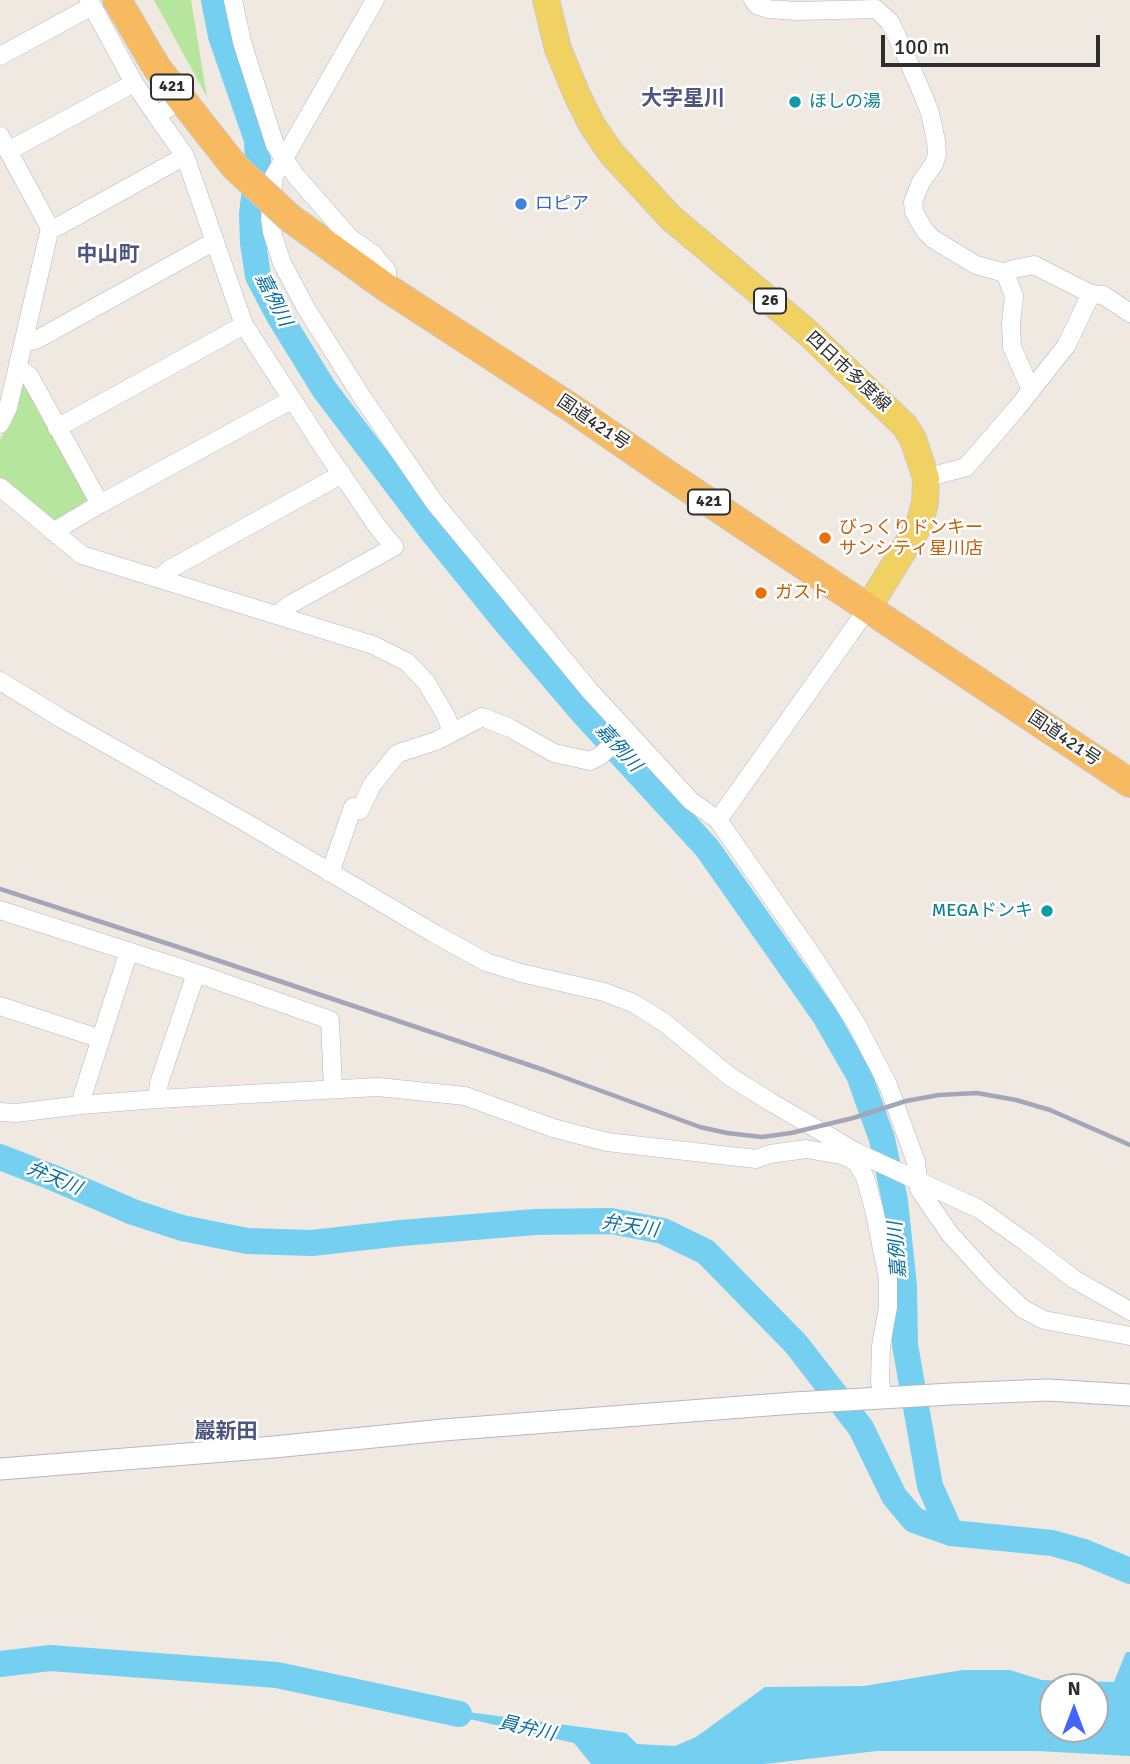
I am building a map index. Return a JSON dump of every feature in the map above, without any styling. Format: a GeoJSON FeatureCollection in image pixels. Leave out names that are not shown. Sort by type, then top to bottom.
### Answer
{"type":"FeatureCollection","features":[{"type":"Feature","properties":{"kind":"highway","name":"国道421号"},"geometry":{"type":"LineString","coordinates":[[99,2],[157,68],[235,167],[290,218],[387,288],[570,407],[1130,783]]}},
{"type":"Feature","properties":{"kind":"main road","name":"四日市多度線"},"geometry":{"type":"LineString","coordinates":[[546,0],[558,49],[577,95],[592,125],[611,153],[671,218],[807,332],[905,426],[918,451],[926,478],[925,503],[919,525],[868,608]]}},
{"type":"Feature","properties":{"kind":"street"},"geometry":{"type":"LineString","coordinates":[[233,0],[242,42],[275,145],[283,159],[350,238],[373,254],[387,271],[387,288]]}},
{"type":"Feature","properties":{"kind":"street"},"geometry":{"type":"LineString","coordinates":[[375,0],[274,176],[270,218],[282,263],[332,352],[434,502],[625,734],[691,801],[718,820],[814,958],[856,1024],[888,1084],[916,1162],[914,1179],[950,1234],[990,1278],[1023,1308],[1044,1320],[1130,1336]]}},
{"type":"Feature","properties":{"kind":"street"},"geometry":{"type":"LineString","coordinates":[[753,0],[757,5],[768,9],[797,11],[870,5],[876,9],[890,22],[933,124],[937,154],[934,164],[921,182],[914,202],[914,212],[933,239],[976,265],[1005,273],[1034,265],[1091,294],[1103,295],[1130,313]]}},
{"type":"Feature","properties":{"kind":"street"},"geometry":{"type":"LineString","coordinates":[[0,56],[99,2],[134,83],[185,156],[244,325],[291,400],[394,547],[291,604],[278,614]]}},
{"type":"Feature","properties":{"kind":"street"},"geometry":{"type":"LineString","coordinates":[[0,424],[8,408],[50,228],[4,144],[134,83]]}},
{"type":"Feature","properties":{"kind":"street"},"geometry":{"type":"LineString","coordinates":[[156,115],[182,100]]}},
{"type":"Feature","properties":{"kind":"street"},"geometry":{"type":"LineString","coordinates":[[50,228],[57,227],[185,156]]}},
{"type":"Feature","properties":{"kind":"street"},"geometry":{"type":"LineString","coordinates":[[23,342],[38,340],[215,241]]}},
{"type":"Feature","properties":{"kind":"street"},"geometry":{"type":"LineString","coordinates":[[1005,273],[1014,296],[1012,347],[1031,390]]}},
{"type":"Feature","properties":{"kind":"street"},"geometry":{"type":"LineString","coordinates":[[926,478],[966,467],[1066,346],[1091,294]]}},
{"type":"Feature","properties":{"kind":"street"},"geometry":{"type":"LineString","coordinates":[[57,428],[244,325]]}},
{"type":"Feature","properties":{"kind":"street"},"geometry":{"type":"LineString","coordinates":[[18,367],[30,377],[100,504]]}},
{"type":"Feature","properties":{"kind":"street"},"geometry":{"type":"LineString","coordinates":[[53,532],[291,400]]}},
{"type":"Feature","properties":{"kind":"street"},"geometry":{"type":"LineString","coordinates":[[159,579],[170,569],[342,474]]}},
{"type":"Feature","properties":{"kind":"street"},"geometry":{"type":"LineString","coordinates":[[0,488],[82,555],[373,645],[407,662],[426,682],[452,732]]}},
{"type":"Feature","properties":{"kind":"street"},"geometry":{"type":"LineString","coordinates":[[718,820],[868,608]]}},
{"type":"Feature","properties":{"kind":"street"},"geometry":{"type":"LineString","coordinates":[[0,681],[486,962],[604,992],[633,1003],[665,1023],[729,1076],[853,1155],[870,1191],[888,1279],[888,1307],[881,1346],[882,1398]]}},
{"type":"Feature","properties":{"kind":"street"},"geometry":{"type":"LineString","coordinates":[[330,873],[353,807],[360,810],[372,785],[390,762],[402,752],[436,741],[482,717],[510,728],[554,753],[590,761],[600,756],[625,734]]}},
{"type":"Feature","properties":{"kind":"street"},"geometry":{"type":"LineString","coordinates":[[0,910],[196,973],[330,1020],[333,1089]]}},
{"type":"Feature","properties":{"kind":"street"},"geometry":{"type":"LineString","coordinates":[[81,1105],[129,951]]}},
{"type":"Feature","properties":{"kind":"street"},"geometry":{"type":"LineString","coordinates":[[157,1099],[159,1083],[196,973]]}},
{"type":"Feature","properties":{"kind":"street"},"geometry":{"type":"LineString","coordinates":[[0,1006],[101,1039]]}},
{"type":"Feature","properties":{"kind":"street"},"geometry":{"type":"LineString","coordinates":[[0,1112],[16,1113],[157,1099],[378,1087],[465,1096],[553,1128],[607,1142],[756,1159],[770,1154],[806,1149],[853,1155],[875,1161],[979,1209],[1074,1279],[1130,1311]]}},
{"type":"Feature","properties":{"kind":"street"},"geometry":{"type":"LineString","coordinates":[[0,1469],[274,1447],[443,1430],[794,1403],[1048,1390],[1130,1395]]}},
{"type":"Feature","properties":{"kind":"green space"},"geometry":{"type":"Polygon","coordinates":[[[154,0],[191,0],[207,97],[154,0]]]}},
{"type":"Feature","properties":{"kind":"green space"},"geometry":{"type":"Polygon","coordinates":[[[22,382],[27,382],[90,496],[87,505],[54,522],[0,479],[0,440],[15,413],[22,382]]]}},
{"type":"Feature","properties":{"kind":"water"},"geometry":{"type":"Polygon","coordinates":[[[1126,1652],[1130,1652],[1130,1756],[1037,1751],[877,1751],[764,1764],[591,1764],[574,1743],[400,1703],[626,1733],[637,1744],[675,1746],[696,1737],[765,1687],[864,1686],[963,1670],[1010,1670],[1039,1679],[1039,1743],[1109,1743],[1109,1682],[1114,1682],[1126,1652]]]}},
{"type":"Feature","properties":{"kind":"waterway","name":"嘉例川"},"geometry":{"type":"LineString","coordinates":[[214,0],[221,36],[257,140],[258,163],[252,214],[253,243],[258,276],[279,316],[324,389],[431,530],[584,714],[707,848],[825,1016],[859,1075],[882,1139],[895,1201],[904,1286],[905,1345],[930,1486],[951,1533]]}},
{"type":"Feature","properties":{"kind":"waterway","name":"弁天川"},"geometry":{"type":"LineString","coordinates":[[0,1157],[133,1212],[182,1228],[247,1241],[312,1243],[535,1222],[611,1221],[663,1231],[706,1252],[796,1344],[861,1428],[894,1496],[914,1520],[951,1533],[1052,1543],[1084,1552],[1130,1571]]}},
{"type":"Feature","properties":{"kind":"waterway","name":"員弁川"},"geometry":{"type":"LineString","coordinates":[[0,1664],[50,1658],[277,1675],[459,1714]]}},
{"type":"Feature","properties":{"kind":"railway"},"geometry":{"type":"LineString","coordinates":[[0,889],[544,1070],[700,1127],[762,1137],[853,1118],[906,1101],[939,1095],[977,1093],[1050,1110],[1130,1145]]}},
{"type":"Feature","properties":{"kind":"place","name":"ほしの湯"},"geometry":{"type":"Point","coordinates":[795,102]}},
{"type":"Feature","properties":{"kind":"place","name":"ロピア"},"geometry":{"type":"Point","coordinates":[521,204]}},
{"type":"Feature","properties":{"kind":"place","name":"びっくりドンキー サンシティ星川店"},"geometry":{"type":"Point","coordinates":[825,538]}},
{"type":"Feature","properties":{"kind":"place","name":"ガスト"},"geometry":{"type":"Point","coordinates":[761,593]}},
{"type":"Feature","properties":{"kind":"place","name":"MEGAドンキ"},"geometry":{"type":"Point","coordinates":[1047,911]}},
{"type":"Feature","properties":{"kind":"district","name":"大字星川"},"geometry":{"type":"Point","coordinates":[683,99]}},
{"type":"Feature","properties":{"kind":"district","name":"中山町"},"geometry":{"type":"Point","coordinates":[108,255]}},
{"type":"Feature","properties":{"kind":"district","name":"巖新田"},"geometry":{"type":"Point","coordinates":[226,1432]}}]}
